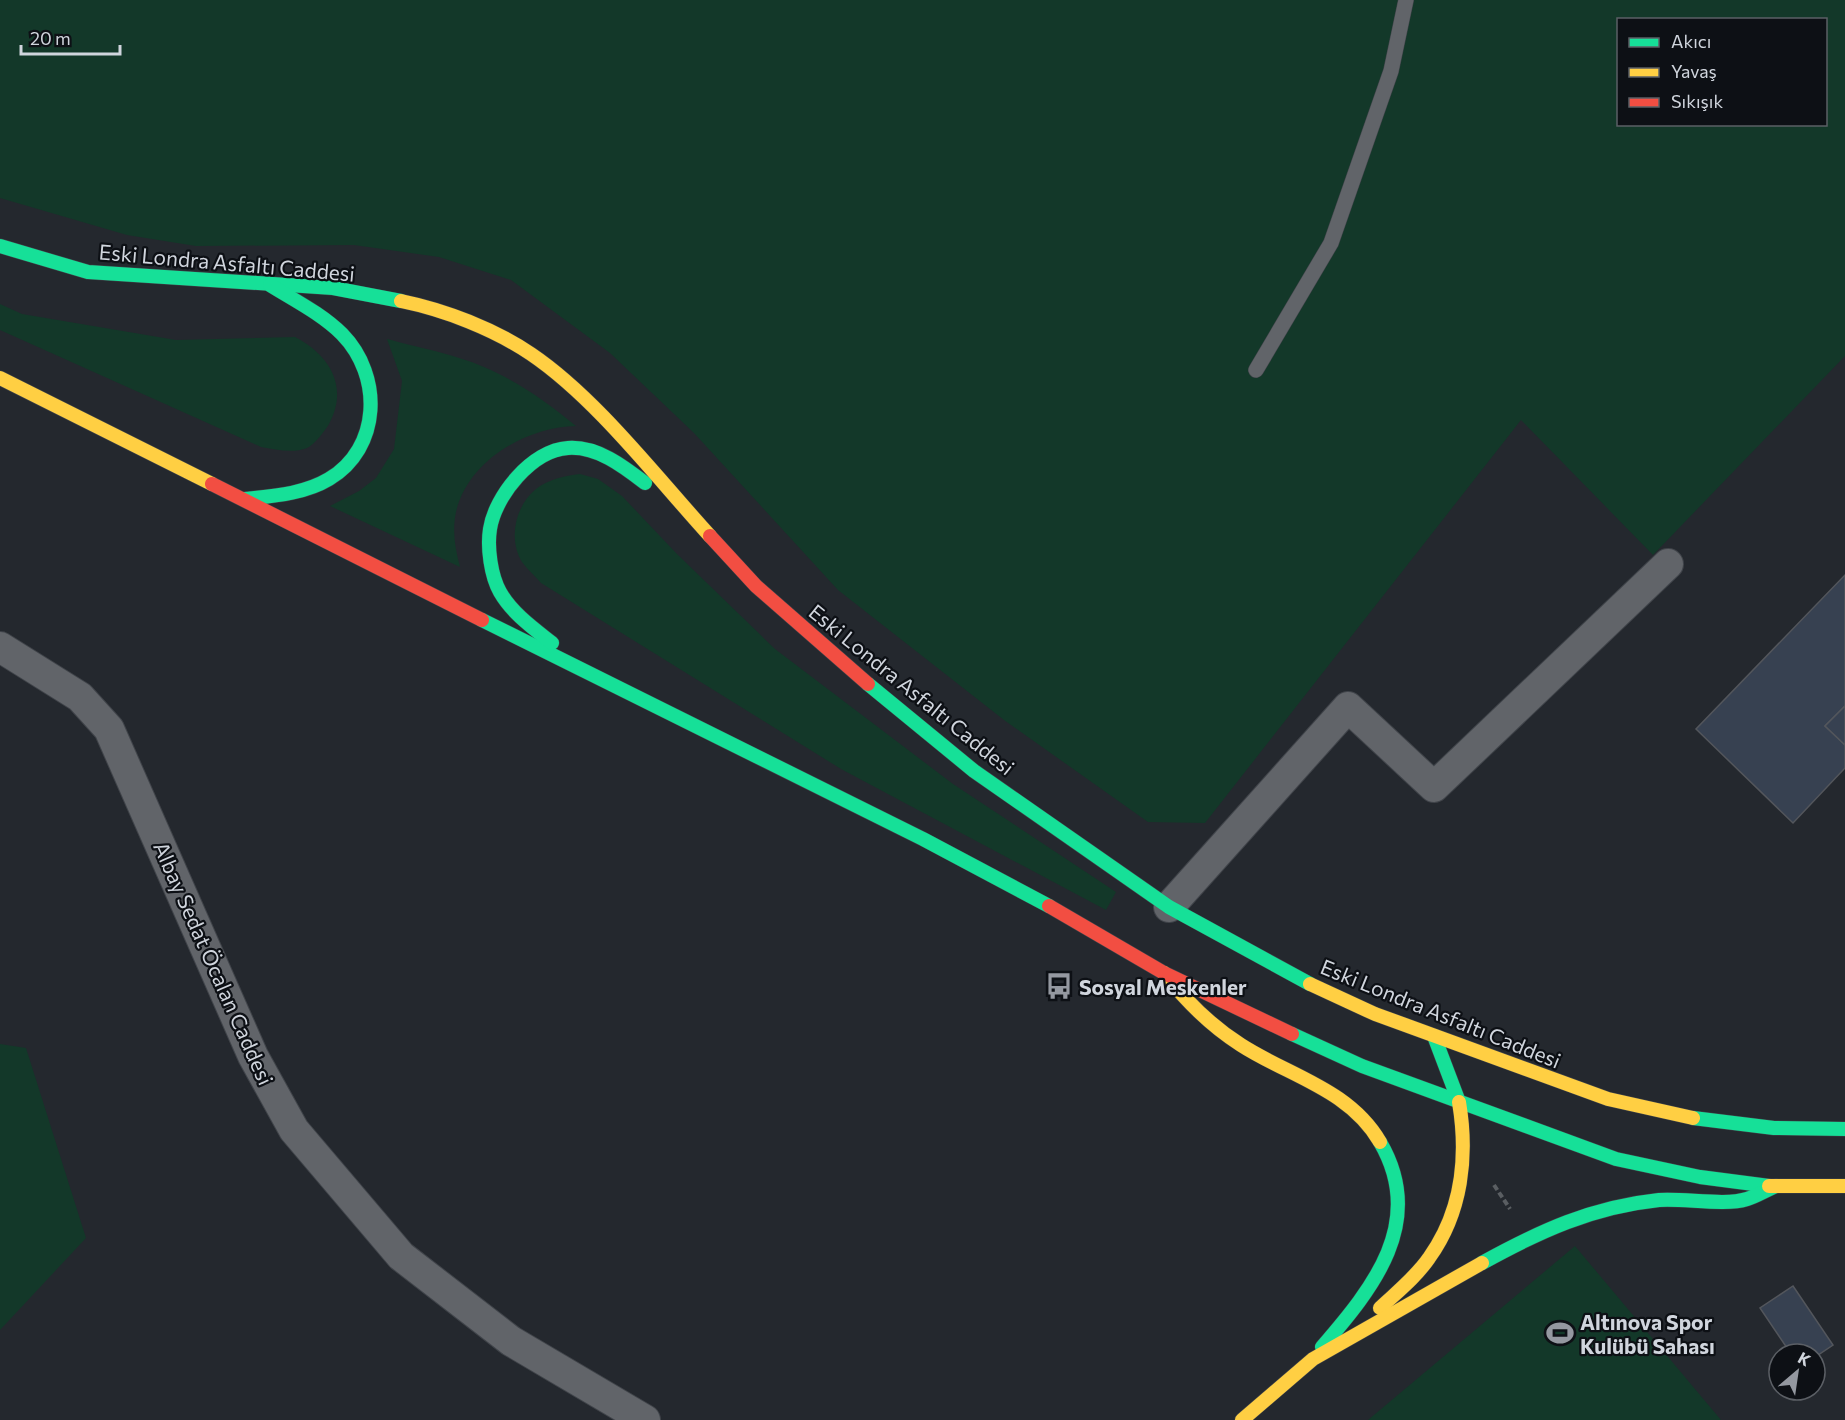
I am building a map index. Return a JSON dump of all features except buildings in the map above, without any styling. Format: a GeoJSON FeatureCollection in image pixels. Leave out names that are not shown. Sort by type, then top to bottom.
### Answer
{"type":"FeatureCollection","features":[{"type":"Feature","properties":{"kind":"main road","name":"Eski Londra Asfaltı Caddesi"},"geometry":{"type":"LineString","coordinates":[[0,246],[88,272],[333,288],[426,306],[495,335],[531,354],[582,396],[691,519],[756,586],[928,734],[993,784],[1169,907],[1313,986],[1434,1036],[1608,1099],[1709,1122],[1773,1128],[1845,1129]]}},
{"type":"Feature","properties":{"kind":"main road"},"geometry":{"type":"LineString","coordinates":[[245,499],[288,494],[328,480],[344,470],[358,454],[370,429],[372,400],[368,378],[357,355],[342,335],[268,284]]}},
{"type":"Feature","properties":{"kind":"main road"},"geometry":{"type":"LineString","coordinates":[[0,378],[973,865],[1164,973],[1362,1066],[1616,1159],[1659,1169],[1776,1186],[1815,1189],[1845,1186]]}},
{"type":"Feature","properties":{"kind":"main road"},"geometry":{"type":"LineString","coordinates":[[590,674],[532,628],[500,590],[492,558],[490,528],[506,493],[518,478],[541,458],[565,448],[593,451],[631,472],[691,519]]}},
{"type":"Feature","properties":{"kind":"main road"},"geometry":{"type":"LineString","coordinates":[[1164,973],[1187,1004],[1218,1030],[1341,1099],[1362,1117],[1378,1136],[1398,1181],[1399,1204],[1396,1233],[1385,1263],[1368,1292],[1312,1359],[1242,1420]]}},
{"type":"Feature","properties":{"kind":"main road"},"geometry":{"type":"LineString","coordinates":[[1347,1341],[1413,1277],[1443,1238],[1453,1211],[1465,1159],[1459,1102],[1434,1036]]}},
{"type":"Feature","properties":{"kind":"main road"},"geometry":{"type":"LineString","coordinates":[[1312,1359],[1527,1238],[1572,1218],[1623,1205],[1661,1200],[1745,1200],[1776,1186]]}},
{"type":"Feature","properties":{"kind":"street"},"geometry":{"type":"LineString","coordinates":[[1169,907],[1348,707],[1434,787],[1668,564]]}},
{"type":"Feature","properties":{"kind":"street","name":"Albay Sedat Öcalan Caddesi"},"geometry":{"type":"LineString","coordinates":[[0,647],[80,697],[109,729],[253,1056],[294,1131],[338,1186],[401,1256],[502,1335],[645,1420]]}},
{"type":"Feature","properties":{"kind":"lane"},"geometry":{"type":"LineString","coordinates":[[1256,370],[1331,243],[1391,71],[1406,0]]}},
{"type":"Feature","properties":{"kind":"green space"},"geometry":{"type":"Polygon","coordinates":[[[0,0],[1845,0],[1845,356],[1653,555],[1521,420],[1205,823],[1148,822],[1004,720],[838,590],[694,433],[610,353],[511,280],[439,257],[354,245],[196,246],[127,235],[0,198],[0,0]]]}},
{"type":"Feature","properties":{"kind":"green space"},"geometry":{"type":"Polygon","coordinates":[[[0,304],[22,314],[176,340],[295,337],[318,353],[333,373],[337,397],[335,410],[325,431],[307,448],[290,451],[261,447],[0,330],[0,304]]]}},
{"type":"Feature","properties":{"kind":"green space"},"geometry":{"type":"Polygon","coordinates":[[[387,339],[472,362],[486,368],[529,391],[576,426],[557,428],[520,440],[486,462],[473,477],[463,493],[456,512],[455,540],[460,567],[330,506],[359,491],[376,478],[394,449],[402,381],[387,339]]]}},
{"type":"Feature","properties":{"kind":"green space"},"geometry":{"type":"Polygon","coordinates":[[[580,474],[598,479],[622,496],[677,554],[775,649],[953,784],[1116,892],[1106,910],[841,769],[541,583],[524,565],[518,553],[515,533],[519,514],[523,504],[536,489],[557,478],[580,474]]]}},
{"type":"Feature","properties":{"kind":"green space"},"geometry":{"type":"Polygon","coordinates":[[[0,1044],[26,1048],[86,1238],[0,1330],[0,1044]]]}},
{"type":"Feature","properties":{"kind":"green space","name":"Altınova Spor Kulübü Sahası"},"geometry":{"type":"Polygon","coordinates":[[[1575,1246],[1721,1420],[1368,1420],[1575,1246]]]}},
{"type":"Feature","properties":{"kind":"traffic: fast"},"geometry":{"type":"LineString","coordinates":[[0,246],[88,272],[333,288],[401,301]]}},
{"type":"Feature","properties":{"kind":"traffic: fast"},"geometry":{"type":"LineString","coordinates":[[245,499],[299,491],[329,479],[346,466],[359,449],[367,431],[370,411],[370,390],[365,370],[355,351],[342,334],[317,314],[270,285]]}},
{"type":"Feature","properties":{"kind":"traffic: fast"},"geometry":{"type":"LineString","coordinates":[[552,643],[530,626],[505,600],[494,578],[490,562],[490,529],[493,516],[507,489],[517,477],[541,457],[568,448],[589,450],[609,458],[645,483]]}},
{"type":"Feature","properties":{"kind":"traffic: fast"},"geometry":{"type":"LineString","coordinates":[[482,620],[923,839],[1049,906]]}},
{"type":"Feature","properties":{"kind":"traffic: fast"},"geometry":{"type":"LineString","coordinates":[[868,684],[974,771],[1169,907],[1310,984]]}},
{"type":"Feature","properties":{"kind":"traffic: fast"},"geometry":{"type":"LineString","coordinates":[[1292,1034],[1362,1066],[1616,1159],[1700,1177],[1769,1186]]}},
{"type":"Feature","properties":{"kind":"traffic: fast"},"geometry":{"type":"LineString","coordinates":[[1434,1036],[1459,1102]]}},
{"type":"Feature","properties":{"kind":"traffic: fast"},"geometry":{"type":"LineString","coordinates":[[1693,1118],[1774,1128],[1845,1129]]}},
{"type":"Feature","properties":{"kind":"traffic: fast"},"geometry":{"type":"LineString","coordinates":[[1322,1347],[1341,1325],[1375,1277],[1388,1252],[1396,1226],[1398,1199],[1393,1171],[1380,1142]]}},
{"type":"Feature","properties":{"kind":"traffic: fast"},"geometry":{"type":"LineString","coordinates":[[1482,1263],[1567,1222],[1611,1208],[1659,1200],[1738,1201],[1751,1198],[1776,1186]]}},
{"type":"Feature","properties":{"kind":"traffic: slow"},"geometry":{"type":"LineString","coordinates":[[401,301],[452,315],[501,336],[555,372],[602,416],[710,536]]}},
{"type":"Feature","properties":{"kind":"traffic: slow"},"geometry":{"type":"LineString","coordinates":[[0,378],[212,484]]}},
{"type":"Feature","properties":{"kind":"traffic: slow"},"geometry":{"type":"LineString","coordinates":[[1164,973],[1190,1003],[1219,1030],[1259,1056],[1335,1096],[1367,1124],[1380,1142]]}},
{"type":"Feature","properties":{"kind":"traffic: slow"},"geometry":{"type":"LineString","coordinates":[[1310,984],[1375,1014],[1608,1099],[1693,1118]]}},
{"type":"Feature","properties":{"kind":"traffic: slow"},"geometry":{"type":"LineString","coordinates":[[1380,1308],[1424,1265],[1449,1222],[1460,1183],[1462,1163],[1462,1122],[1459,1102]]}},
{"type":"Feature","properties":{"kind":"traffic: slow"},"geometry":{"type":"LineString","coordinates":[[1769,1186],[1845,1186]]}},
{"type":"Feature","properties":{"kind":"traffic: slow"},"geometry":{"type":"LineString","coordinates":[[1242,1420],[1313,1359],[1482,1263]]}},
{"type":"Feature","properties":{"kind":"traffic: jam"},"geometry":{"type":"LineString","coordinates":[[212,484],[482,620]]}},
{"type":"Feature","properties":{"kind":"traffic: jam"},"geometry":{"type":"LineString","coordinates":[[710,536],[756,586],[868,684]]}},
{"type":"Feature","properties":{"kind":"traffic: jam"},"geometry":{"type":"LineString","coordinates":[[1049,906],[1164,973],[1292,1034]]}},
{"type":"Feature","properties":{"kind":"place","name":"Sosyal Meskenler"},"geometry":{"type":"Point","coordinates":[1059,986]}},
{"type":"Feature","properties":{"kind":"place","name":"Altınova Spor Kulübü Sahası"},"geometry":{"type":"Point","coordinates":[1560,1333]}}]}
